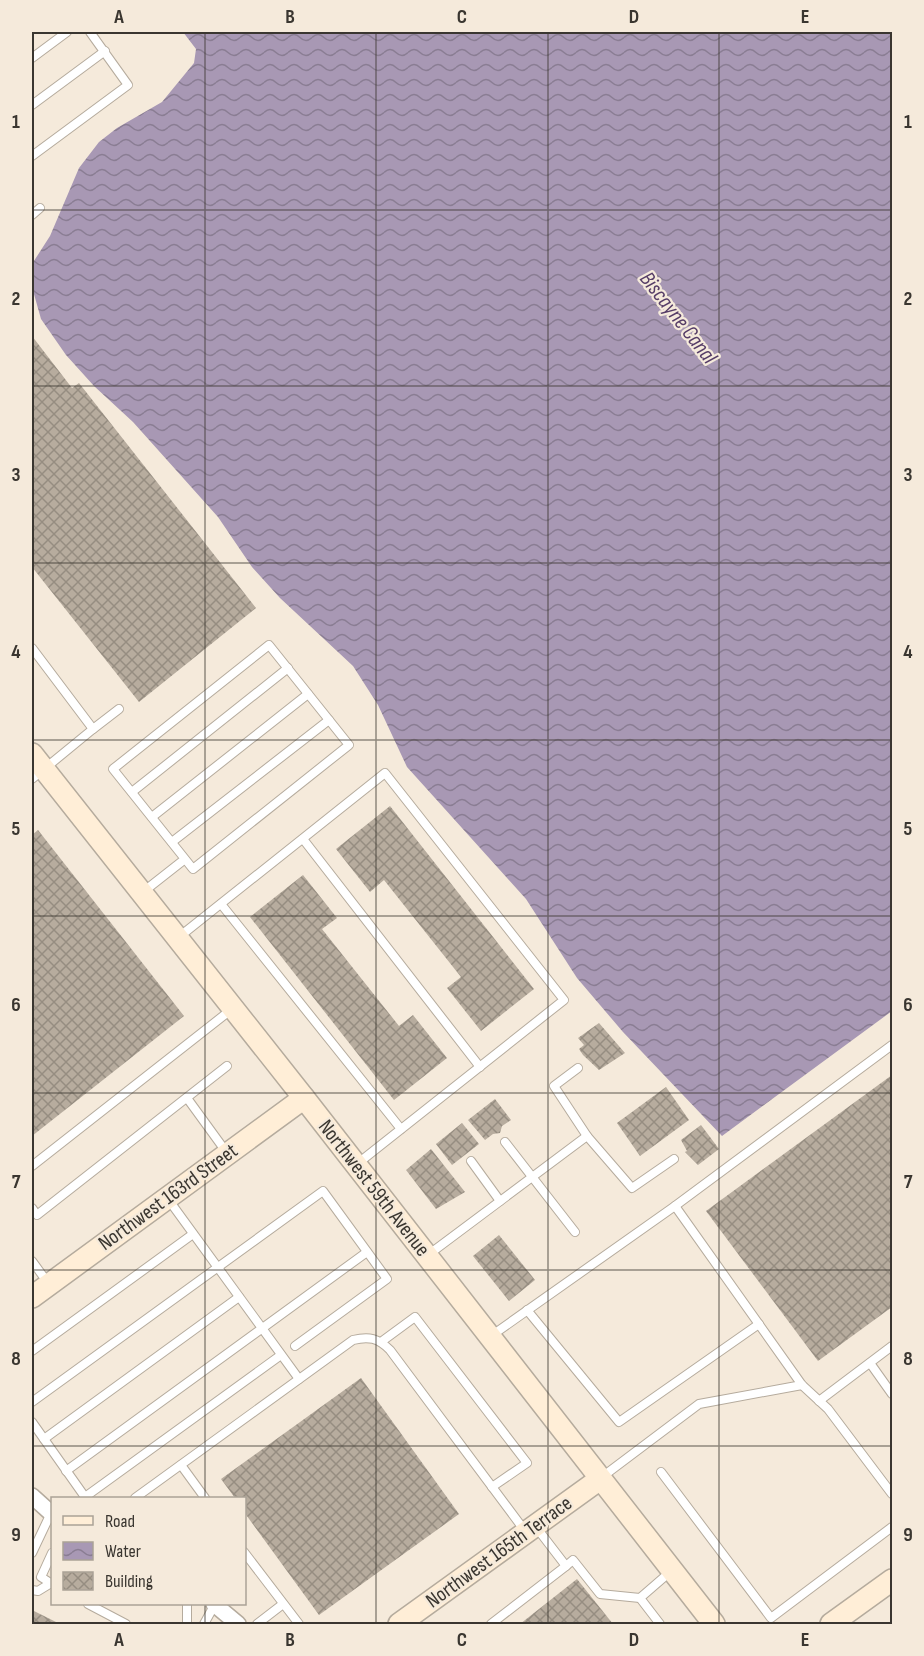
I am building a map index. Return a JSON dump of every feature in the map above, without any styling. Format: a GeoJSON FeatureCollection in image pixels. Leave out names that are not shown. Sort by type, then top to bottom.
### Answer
{"type":"FeatureCollection","features":[{"type":"Feature","properties":{"kind":"street","name":"Northwest 59th Avenue"},"geometry":{"type":"LineString","coordinates":[[36,767],[142,892],[714,1624]]}},
{"type":"Feature","properties":{"kind":"street","name":"Northwest 163rd Street"},"geometry":{"type":"LineString","coordinates":[[32,1297],[304,1098]]}},
{"type":"Feature","properties":{"kind":"street","name":"Northwest 165th Terrace"},"geometry":{"type":"LineString","coordinates":[[407,1622],[600,1479]]}},
{"type":"Feature","properties":{"kind":"street"},"geometry":{"type":"LineString","coordinates":[[32,1496],[51,1513]]}},
{"type":"Feature","properties":{"kind":"street"},"geometry":{"type":"LineString","coordinates":[[831,1624],[892,1580]]}},
{"type":"Feature","properties":{"kind":"street"},"geometry":{"type":"LineString","coordinates":[[216,1605],[238,1624]]}},
{"type":"Feature","properties":{"kind":"lane"},"geometry":{"type":"LineString","coordinates":[[32,58],[67,32]]}},
{"type":"Feature","properties":{"kind":"lane"},"geometry":{"type":"LineString","coordinates":[[32,156],[128,85],[90,32]]}},
{"type":"Feature","properties":{"kind":"lane"},"geometry":{"type":"LineString","coordinates":[[32,105],[105,51]]}},
{"type":"Feature","properties":{"kind":"lane"},"geometry":{"type":"LineString","coordinates":[[32,215],[40,208]]}},
{"type":"Feature","properties":{"kind":"lane"},"geometry":{"type":"LineString","coordinates":[[269,645],[288,668],[349,745],[193,869],[113,769],[269,645]]}},
{"type":"Feature","properties":{"kind":"lane"},"geometry":{"type":"LineString","coordinates":[[33,652],[93,729]]}},
{"type":"Feature","properties":{"kind":"lane"},"geometry":{"type":"LineString","coordinates":[[132,792],[288,668]]}},
{"type":"Feature","properties":{"kind":"lane"},"geometry":{"type":"LineString","coordinates":[[152,818],[308,694]]}},
{"type":"Feature","properties":{"kind":"lane"},"geometry":{"type":"LineString","coordinates":[[36,767],[120,709]]}},
{"type":"Feature","properties":{"kind":"lane"},"geometry":{"type":"LineString","coordinates":[[172,842],[329,720]]}},
{"type":"Feature","properties":{"kind":"lane"},"geometry":{"type":"LineString","coordinates":[[178,938],[385,773],[564,1000],[356,1165]]}},
{"type":"Feature","properties":{"kind":"lane"},"geometry":{"type":"LineString","coordinates":[[303,839],[480,1067]]}},
{"type":"Feature","properties":{"kind":"lane"},"geometry":{"type":"LineString","coordinates":[[142,892],[185,859]]}},
{"type":"Feature","properties":{"kind":"lane"},"geometry":{"type":"LineString","coordinates":[[221,904],[401,1129]]}},
{"type":"Feature","properties":{"kind":"lane"},"geometry":{"type":"LineString","coordinates":[[32,1166],[233,1008]]}},
{"type":"Feature","properties":{"kind":"lane"},"geometry":{"type":"LineString","coordinates":[[490,1337],[675,1206],[892,1045]]}},
{"type":"Feature","properties":{"kind":"lane"},"geometry":{"type":"LineString","coordinates":[[32,1208],[34,1218],[227,1066]]}},
{"type":"Feature","properties":{"kind":"lane"},"geometry":{"type":"LineString","coordinates":[[578,1068],[554,1086],[587,1136],[632,1188],[674,1159]]}},
{"type":"Feature","properties":{"kind":"lane"},"geometry":{"type":"LineString","coordinates":[[187,1098],[228,1154]]}},
{"type":"Feature","properties":{"kind":"lane"},"geometry":{"type":"LineString","coordinates":[[427,1256],[587,1136]]}},
{"type":"Feature","properties":{"kind":"lane"},"geometry":{"type":"LineString","coordinates":[[505,1142],[575,1232]]}},
{"type":"Feature","properties":{"kind":"lane"},"geometry":{"type":"LineString","coordinates":[[471,1161],[500,1201]]}},
{"type":"Feature","properties":{"kind":"lane"},"geometry":{"type":"LineString","coordinates":[[32,1402],[323,1191],[387,1279],[295,1346]]}},
{"type":"Feature","properties":{"kind":"lane"},"geometry":{"type":"LineString","coordinates":[[167,1198],[299,1379]]}},
{"type":"Feature","properties":{"kind":"lane"},"geometry":{"type":"LineString","coordinates":[[675,1206],[802,1384],[819,1401],[892,1494]]}},
{"type":"Feature","properties":{"kind":"lane"},"geometry":{"type":"LineString","coordinates":[[32,1351],[193,1234]]}},
{"type":"Feature","properties":{"kind":"lane"},"geometry":{"type":"LineString","coordinates":[[66,1471],[368,1252]]}},
{"type":"Feature","properties":{"kind":"lane"},"geometry":{"type":"LineString","coordinates":[[32,1261],[49,1284]]}},
{"type":"Feature","properties":{"kind":"lane"},"geometry":{"type":"LineString","coordinates":[[44,1439],[239,1297]]}},
{"type":"Feature","properties":{"kind":"lane"},"geometry":{"type":"LineString","coordinates":[[526,1310],[619,1422],[759,1324]]}},
{"type":"Feature","properties":{"kind":"lane"},"geometry":{"type":"LineString","coordinates":[[381,1342],[415,1317],[527,1462],[492,1487]]}},
{"type":"Feature","properties":{"kind":"lane"},"geometry":{"type":"LineString","coordinates":[[136,1497],[353,1340],[368,1336],[381,1342],[492,1487],[566,1566]]}},
{"type":"Feature","properties":{"kind":"lane"},"geometry":{"type":"LineString","coordinates":[[819,1401],[892,1346]]}},
{"type":"Feature","properties":{"kind":"lane"},"geometry":{"type":"LineString","coordinates":[[32,1422],[85,1497],[281,1355]]}},
{"type":"Feature","properties":{"kind":"lane"},"geometry":{"type":"LineString","coordinates":[[870,1363],[892,1394]]}},
{"type":"Feature","properties":{"kind":"lane"},"geometry":{"type":"LineString","coordinates":[[600,1479],[699,1404],[802,1384]]}},
{"type":"Feature","properties":{"kind":"lane"},"geometry":{"type":"LineString","coordinates":[[181,1465],[204,1497]]}},
{"type":"Feature","properties":{"kind":"lane"},"geometry":{"type":"LineString","coordinates":[[661,1472],[771,1618],[892,1527]]}},
{"type":"Feature","properties":{"kind":"lane"},"geometry":{"type":"LineString","coordinates":[[32,1552],[51,1516]]}},
{"type":"Feature","properties":{"kind":"lane"},"geometry":{"type":"LineString","coordinates":[[40,1577],[51,1555]]}},
{"type":"Feature","properties":{"kind":"lane"},"geometry":{"type":"LineString","coordinates":[[246,1555],[299,1624]]}},
{"type":"Feature","properties":{"kind":"lane"},"geometry":{"type":"LineString","coordinates":[[491,1624],[573,1560],[600,1594],[640,1598],[672,1571]]}},
{"type":"Feature","properties":{"kind":"lane"},"geometry":{"type":"LineString","coordinates":[[32,1572],[51,1582]]}},
{"type":"Feature","properties":{"kind":"lane"},"geometry":{"type":"LineString","coordinates":[[32,1590],[38,1591],[51,1584]]}},
{"type":"Feature","properties":{"kind":"lane"},"geometry":{"type":"LineString","coordinates":[[640,1598],[660,1624]]}},
{"type":"Feature","properties":{"kind":"lane"},"geometry":{"type":"LineString","coordinates":[[257,1624],[283,1604]]}},
{"type":"Feature","properties":{"kind":"lane"},"geometry":{"type":"LineString","coordinates":[[90,1605],[126,1624]]}},
{"type":"Feature","properties":{"kind":"lane"},"geometry":{"type":"LineString","coordinates":[[187,1605],[187,1624]]}},
{"type":"Feature","properties":{"kind":"lane"},"geometry":{"type":"LineString","coordinates":[[204,1624],[214,1605]]}},
{"type":"Feature","properties":{"kind":"water","name":"Biscayne Canal"},"geometry":{"type":"Polygon","coordinates":[[[183,32],[494,32],[499,34],[509,32],[892,32],[892,1011],[722,1136],[623,1032],[577,978],[526,899],[407,767],[378,705],[353,666],[280,598],[252,567],[218,517],[133,422],[94,386],[66,355],[41,319],[32,287],[32,264],[50,236],[79,168],[99,142],[117,128],[162,102],[194,63],[196,49],[183,32]]]}},
{"type":"Feature","properties":{"kind":"building"},"geometry":{"type":"Polygon","coordinates":[[[32,336],[72,388],[79,383],[256,608],[139,702],[32,567],[32,336]]]}},
{"type":"Feature","properties":{"kind":"building"},"geometry":{"type":"Polygon","coordinates":[[[390,806],[534,989],[481,1031],[447,988],[461,977],[384,880],[370,892],[336,849],[390,806]]]}},
{"type":"Feature","properties":{"kind":"building"},"geometry":{"type":"Polygon","coordinates":[[[38,830],[184,1016],[32,1136],[32,835],[38,830]]]}},
{"type":"Feature","properties":{"kind":"building"},"geometry":{"type":"Polygon","coordinates":[[[303,875],[337,918],[322,929],[399,1026],[413,1015],[447,1058],[394,1100],[250,917],[303,875]]]}},
{"type":"Feature","properties":{"kind":"building"},"geometry":{"type":"Polygon","coordinates":[[[599,1023],[625,1053],[599,1070],[579,1049],[584,1045],[578,1038],[599,1023]]]}},
{"type":"Feature","properties":{"kind":"building"},"geometry":{"type":"Polygon","coordinates":[[[892,1075],[892,1307],[818,1361],[706,1211],[892,1075]]]}},
{"type":"Feature","properties":{"kind":"building"},"geometry":{"type":"Polygon","coordinates":[[[666,1087],[689,1120],[640,1156],[617,1123],[666,1087]]]}},
{"type":"Feature","properties":{"kind":"building"},"geometry":{"type":"Polygon","coordinates":[[[495,1099],[511,1120],[502,1126],[500,1133],[493,1134],[485,1140],[468,1120],[495,1099]]]}},
{"type":"Feature","properties":{"kind":"building"},"geometry":{"type":"Polygon","coordinates":[[[462,1123],[479,1144],[452,1165],[436,1144],[462,1123]]]}},
{"type":"Feature","properties":{"kind":"building"},"geometry":{"type":"Polygon","coordinates":[[[701,1125],[719,1149],[698,1165],[685,1152],[687,1151],[681,1140],[701,1125]]]}},
{"type":"Feature","properties":{"kind":"building"},"geometry":{"type":"Polygon","coordinates":[[[431,1149],[465,1192],[436,1209],[406,1170],[431,1149]]]}},
{"type":"Feature","properties":{"kind":"building"},"geometry":{"type":"Polygon","coordinates":[[[499,1235],[535,1280],[509,1301],[473,1256],[499,1235]]]}},
{"type":"Feature","properties":{"kind":"building"},"geometry":{"type":"Polygon","coordinates":[[[361,1378],[459,1514],[319,1615],[246,1515],[246,1497],[234,1497],[221,1479],[361,1378]]]}},
{"type":"Feature","properties":{"kind":"building"},"geometry":{"type":"Polygon","coordinates":[[[577,1579],[613,1624],[520,1624],[577,1579]]]}},
{"type":"Feature","properties":{"kind":"building"},"geometry":{"type":"Polygon","coordinates":[[[32,1610],[60,1624],[32,1624],[32,1610]]]}}]}
